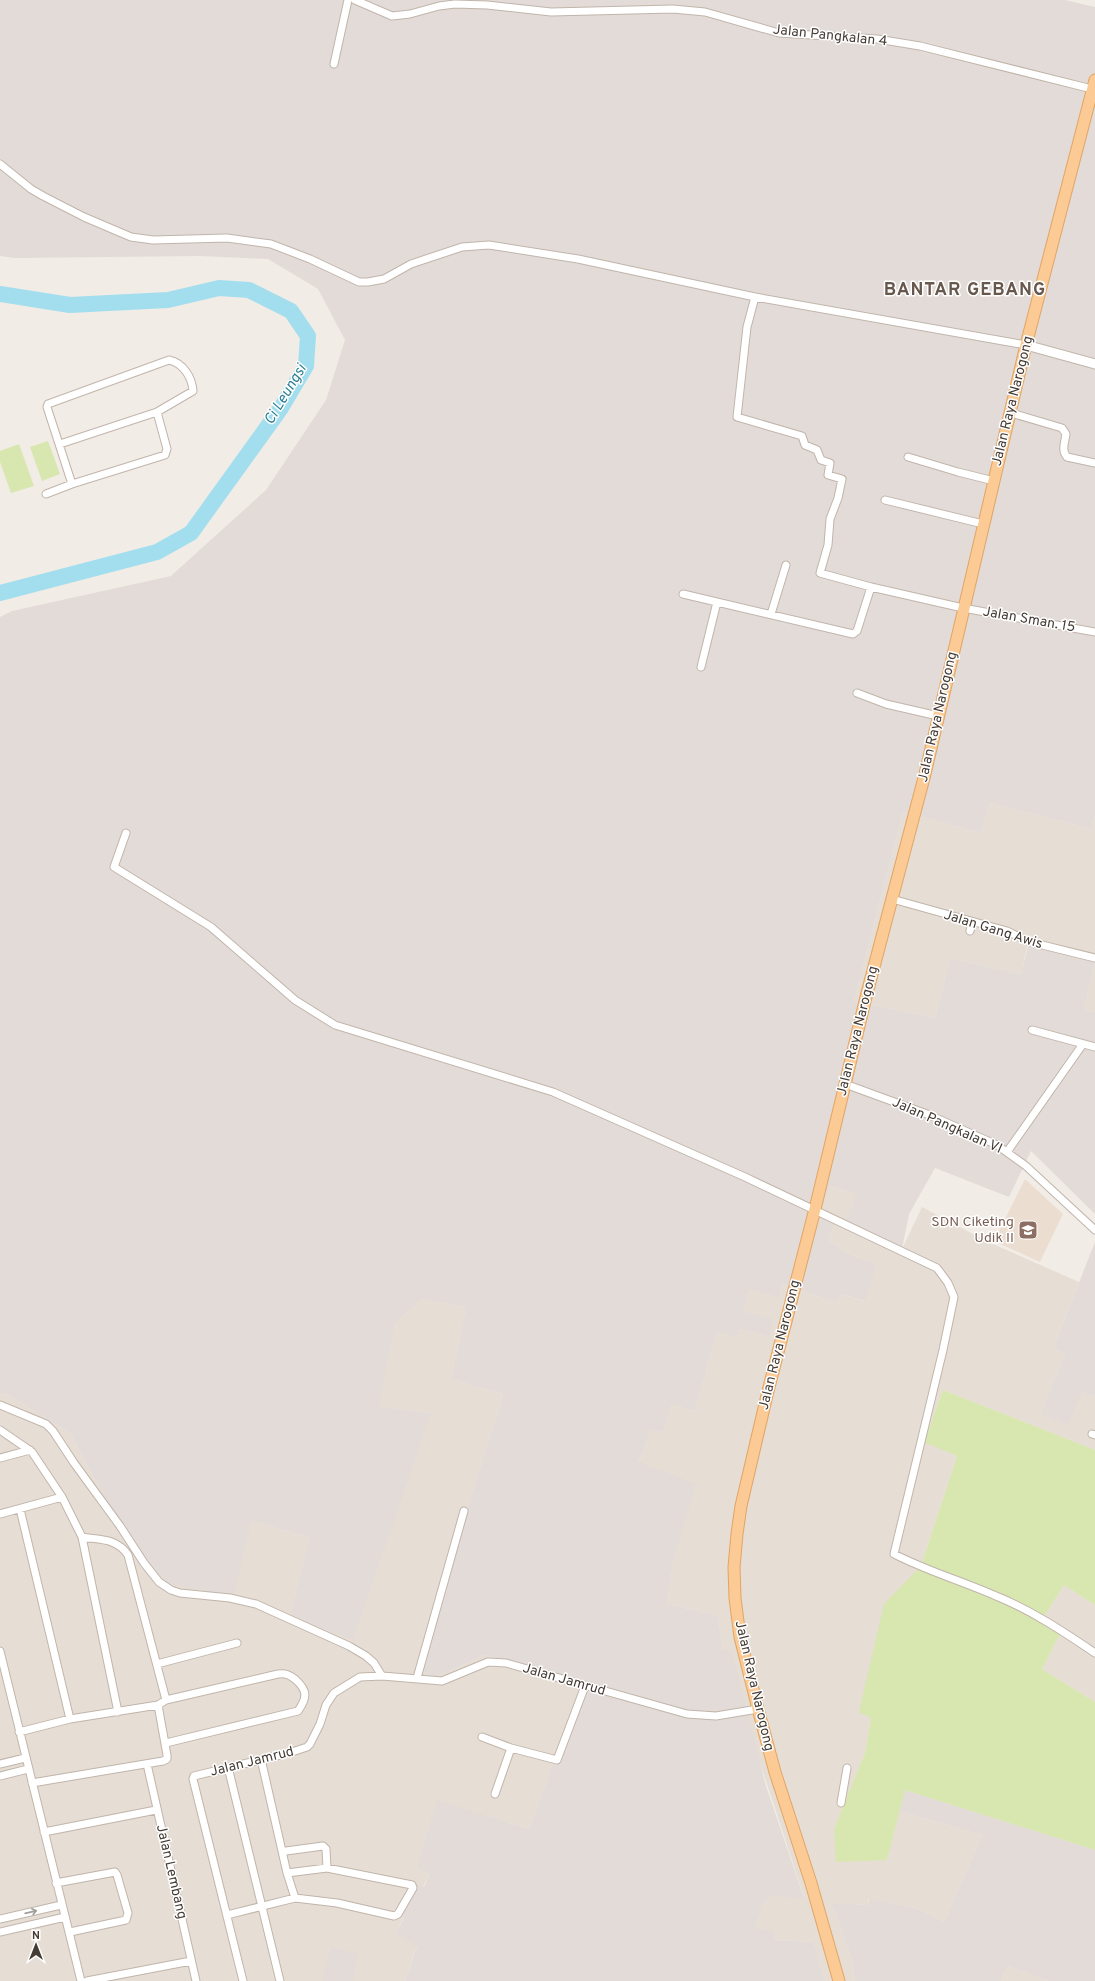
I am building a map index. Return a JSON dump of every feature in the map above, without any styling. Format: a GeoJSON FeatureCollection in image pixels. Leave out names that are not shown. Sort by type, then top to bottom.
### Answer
{"type":"FeatureCollection","features":[{"type":"Feature","properties":{"kind":"main road","name":"Jalan Raya Narogong"},"geometry":{"type":"LineString","coordinates":[[839,1981],[758,1709],[740,1637],[735,1598],[734,1567],[737,1534],[741,1506],[768,1391],[938,716],[1026,346],[1094,84]]}},
{"type":"Feature","properties":{"kind":"street"},"geometry":{"type":"LineString","coordinates":[[334,64],[348,0]]}},
{"type":"Feature","properties":{"kind":"street","name":"Jalan Pangkalan 4"},"geometry":{"type":"LineString","coordinates":[[355,0],[392,16],[401,16],[455,4],[487,5],[551,12],[673,9],[705,12],[779,33],[877,39],[920,46],[1094,84]]}},
{"type":"Feature","properties":{"kind":"street"},"geometry":{"type":"LineString","coordinates":[[0,164],[31,189],[43,196],[84,217],[131,237],[153,240],[227,238],[271,244],[310,259],[359,282],[384,279],[411,264],[462,247],[489,245],[578,259],[755,297],[1026,346],[1095,364]]}},
{"type":"Feature","properties":{"kind":"street","name":"Jalan Sman. 15"},"geometry":{"type":"LineString","coordinates":[[755,297],[747,327],[737,417],[802,436],[805,445],[817,450],[821,460],[830,463],[828,475],[842,479],[838,498],[830,519],[828,545],[820,573],[963,608],[1095,632]]}},
{"type":"Feature","properties":{"kind":"street"},"geometry":{"type":"LineString","coordinates":[[60,444],[157,412],[193,391],[193,387],[184,366],[178,362],[170,360],[49,403],[47,407],[72,484]]}},
{"type":"Feature","properties":{"kind":"street"},"geometry":{"type":"LineString","coordinates":[[46,494],[72,484],[164,455],[167,449],[157,412]]}},
{"type":"Feature","properties":{"kind":"street"},"geometry":{"type":"LineString","coordinates":[[1011,412],[1062,428],[1066,434],[1063,451],[1064,454],[1095,463]]}},
{"type":"Feature","properties":{"kind":"street"},"geometry":{"type":"LineString","coordinates":[[908,457],[994,481]]}},
{"type":"Feature","properties":{"kind":"street"},"geometry":{"type":"LineString","coordinates":[[885,500],[983,524]]}},
{"type":"Feature","properties":{"kind":"street"},"geometry":{"type":"LineString","coordinates":[[772,614],[786,566]]}},
{"type":"Feature","properties":{"kind":"street"},"geometry":{"type":"LineString","coordinates":[[684,594],[853,634],[857,631],[871,586]]}},
{"type":"Feature","properties":{"kind":"street"},"geometry":{"type":"LineString","coordinates":[[701,667],[717,602]]}},
{"type":"Feature","properties":{"kind":"street"},"geometry":{"type":"LineString","coordinates":[[857,693],[886,704],[938,716]]}},
{"type":"Feature","properties":{"kind":"street"},"geometry":{"type":"LineString","coordinates":[[126,833],[114,867],[211,927],[295,1000],[335,1025],[553,1092],[815,1208],[937,1268],[948,1283],[954,1298],[894,1554],[917,1566],[997,1596],[1064,1632],[1095,1653]]}},
{"type":"Feature","properties":{"kind":"street","name":"Jalan Gang Awis"},"geometry":{"type":"LineString","coordinates":[[892,899],[1007,931],[1030,942],[1095,958]]}},
{"type":"Feature","properties":{"kind":"street"},"geometry":{"type":"LineString","coordinates":[[970,931],[972,922]]}},
{"type":"Feature","properties":{"kind":"street"},"geometry":{"type":"LineString","coordinates":[[1032,1030],[1095,1047]]}},
{"type":"Feature","properties":{"kind":"street"},"geometry":{"type":"LineString","coordinates":[[1007,1152],[1083,1044]]}},
{"type":"Feature","properties":{"kind":"street","name":"Jalan Pangkalan VI"},"geometry":{"type":"LineString","coordinates":[[845,1084],[927,1114],[997,1145],[1026,1166],[1095,1230]]}},
{"type":"Feature","properties":{"kind":"street"},"geometry":{"type":"LineString","coordinates":[[0,1405],[46,1424],[53,1431],[120,1526],[144,1564],[159,1582],[171,1590],[230,1598],[256,1604],[349,1646],[366,1656],[374,1663],[382,1676]]}},
{"type":"Feature","properties":{"kind":"street"},"geometry":{"type":"LineString","coordinates":[[0,1430],[30,1450],[62,1497],[82,1537],[118,1712]]}},
{"type":"Feature","properties":{"kind":"street"},"geometry":{"type":"LineString","coordinates":[[0,1458],[30,1450]]}},
{"type":"Feature","properties":{"kind":"street"},"geometry":{"type":"LineString","coordinates":[[0,1514],[62,1497]]}},
{"type":"Feature","properties":{"kind":"street"},"geometry":{"type":"LineString","coordinates":[[20,1509],[70,1719]]}},
{"type":"Feature","properties":{"kind":"street"},"geometry":{"type":"LineString","coordinates":[[417,1678],[464,1511]]}},
{"type":"Feature","properties":{"kind":"street"},"geometry":{"type":"LineString","coordinates":[[82,1537],[116,1543],[123,1548],[128,1555],[166,1700]]}},
{"type":"Feature","properties":{"kind":"street"},"geometry":{"type":"LineString","coordinates":[[157,1664],[237,1643]]}},
{"type":"Feature","properties":{"kind":"street"},"geometry":{"type":"LineString","coordinates":[[0,1651],[61,1905],[70,1932],[81,1981]]}},
{"type":"Feature","properties":{"kind":"street","name":"Jalan Jamrud"},"geometry":{"type":"LineString","coordinates":[[243,1981],[193,1779],[194,1776],[307,1747],[313,1739],[326,1705],[334,1693],[363,1675],[442,1681],[481,1664],[495,1661],[687,1714],[716,1716],[758,1709]]}},
{"type":"Feature","properties":{"kind":"street"},"geometry":{"type":"LineString","coordinates":[[19,1732],[70,1719],[158,1705],[166,1700],[278,1674],[290,1675],[303,1687],[305,1694],[304,1702],[298,1711],[166,1743]]}},
{"type":"Feature","properties":{"kind":"street"},"geometry":{"type":"LineString","coordinates":[[482,1737],[511,1748],[557,1760],[585,1686]]}},
{"type":"Feature","properties":{"kind":"street"},"geometry":{"type":"LineString","coordinates":[[32,1783],[147,1764],[167,1759],[166,1743],[158,1705]]}},
{"type":"Feature","properties":{"kind":"street"},"geometry":{"type":"LineString","coordinates":[[495,1794],[511,1748]]}},
{"type":"Feature","properties":{"kind":"street"},"geometry":{"type":"LineString","coordinates":[[0,1764],[25,1758]]}},
{"type":"Feature","properties":{"kind":"street"},"geometry":{"type":"LineString","coordinates":[[261,1759],[287,1873],[296,1898]]}},
{"type":"Feature","properties":{"kind":"street","name":"Jalan Lembang"},"geometry":{"type":"LineString","coordinates":[[147,1764],[156,1810],[196,1981]]}},
{"type":"Feature","properties":{"kind":"street"},"geometry":{"type":"LineString","coordinates":[[228,1767],[280,1981]]}},
{"type":"Feature","properties":{"kind":"street"},"geometry":{"type":"LineString","coordinates":[[841,1803],[847,1768]]}},
{"type":"Feature","properties":{"kind":"street"},"geometry":{"type":"LineString","coordinates":[[0,1776],[28,1769]]}},
{"type":"Feature","properties":{"kind":"street"},"geometry":{"type":"LineString","coordinates":[[44,1832],[156,1810]]}},
{"type":"Feature","properties":{"kind":"street"},"geometry":{"type":"LineString","coordinates":[[286,1851],[323,1846],[326,1850],[327,1868]]}},
{"type":"Feature","properties":{"kind":"street"},"geometry":{"type":"LineString","coordinates":[[227,1915],[296,1898],[337,1903],[394,1916],[398,1914],[413,1888],[412,1885],[327,1868],[287,1873]]}},
{"type":"Feature","properties":{"kind":"street"},"geometry":{"type":"LineString","coordinates":[[56,1883],[110,1871],[115,1872],[118,1876],[128,1913],[126,1920],[70,1932]]}},
{"type":"Feature","properties":{"kind":"street"},"geometry":{"type":"LineString","coordinates":[[0,1919],[61,1905]]}},
{"type":"Feature","properties":{"kind":"street"},"geometry":{"type":"LineString","coordinates":[[0,1932],[65,1917]]}},
{"type":"Feature","properties":{"kind":"street"},"geometry":{"type":"LineString","coordinates":[[87,1981],[191,1961]]}},
{"type":"Feature","properties":{"kind":"shaded area"},"geometry":{"type":"Polygon","coordinates":[[[0,0],[1065,0],[1095,7],[1095,815],[1091,829],[990,803],[982,833],[903,812],[854,1001],[935,1018],[950,958],[1021,974],[1030,938],[1095,955],[1095,962],[1084,1009],[1095,1012],[1095,1214],[1031,1151],[1009,1197],[935,1168],[909,1214],[902,1249],[845,1223],[857,1194],[829,1186],[821,1211],[836,1220],[828,1241],[854,1256],[877,1264],[865,1301],[841,1294],[837,1303],[782,1284],[780,1298],[749,1290],[744,1312],[773,1319],[769,1337],[740,1329],[738,1338],[717,1332],[695,1411],[672,1405],[663,1432],[651,1429],[639,1462],[696,1484],[674,1558],[667,1604],[718,1616],[723,1650],[732,1652],[766,1786],[804,1898],[772,1896],[763,1904],[756,1928],[774,1931],[774,1940],[814,1942],[824,1981],[405,1981],[417,1946],[395,1934],[404,1918],[400,1914],[418,1884],[424,1887],[429,1875],[416,1868],[437,1800],[529,1829],[581,1686],[542,1672],[485,1655],[433,1678],[418,1667],[503,1394],[451,1379],[466,1307],[422,1299],[395,1324],[379,1406],[431,1413],[353,1640],[290,1616],[309,1537],[251,1521],[233,1599],[161,1581],[138,1560],[70,1433],[6,1394],[0,1393],[0,617],[12,611],[171,576],[266,490],[326,400],[345,340],[318,289],[268,259],[200,256],[14,258],[0,256],[0,0]]]}},
{"type":"Feature","properties":{"kind":"shaded area"},"geometry":{"type":"Polygon","coordinates":[[[990,803],[1091,829],[1095,815],[1095,955],[1029,938],[1021,974],[950,958],[935,1018],[854,1001],[903,812],[982,833],[990,803]]]}},
{"type":"Feature","properties":{"kind":"shaded area"},"geometry":{"type":"Polygon","coordinates":[[[1095,962],[1095,1012],[1084,1009],[1095,962]]]}},
{"type":"Feature","properties":{"kind":"shaded area","name":"SDN Ciketing Udik II"},"geometry":{"type":"Polygon","coordinates":[[[1025,1179],[1063,1214],[1040,1262],[994,1241],[1025,1179]]]}},
{"type":"Feature","properties":{"kind":"shaded area"},"geometry":{"type":"Polygon","coordinates":[[[828,1186],[858,1194],[845,1223],[902,1249],[922,1207],[986,1241],[1079,1282],[1053,1348],[1065,1354],[1040,1413],[1082,1392],[1095,1397],[1095,1450],[943,1390],[924,1441],[957,1456],[871,1718],[865,1753],[834,1829],[887,1860],[899,1811],[982,1835],[944,1922],[916,1908],[868,1899],[868,1905],[831,1903],[852,1960],[855,1981],[824,1981],[814,1942],[774,1940],[756,1928],[763,1904],[772,1896],[804,1897],[723,1650],[718,1616],[667,1604],[674,1558],[639,1463],[651,1428],[663,1432],[672,1405],[695,1411],[717,1332],[738,1338],[740,1329],[769,1337],[744,1312],[749,1290],[780,1298],[782,1284],[837,1303],[841,1294],[864,1301],[877,1264],[854,1256],[828,1241],[836,1220],[821,1211],[828,1186]]]}},
{"type":"Feature","properties":{"kind":"shaded area"},"geometry":{"type":"Polygon","coordinates":[[[1095,1242],[1095,1397],[1082,1392],[1068,1425],[1040,1413],[1065,1354],[1053,1348],[1095,1242]]]}},
{"type":"Feature","properties":{"kind":"shaded area"},"geometry":{"type":"Polygon","coordinates":[[[422,1299],[466,1307],[451,1379],[503,1394],[418,1667],[433,1678],[485,1655],[542,1672],[581,1686],[529,1829],[437,1801],[416,1868],[429,1875],[423,1887],[419,1884],[400,1914],[404,1917],[395,1934],[417,1945],[405,1981],[0,1981],[0,1393],[6,1394],[70,1433],[138,1560],[251,1521],[309,1537],[290,1616],[431,1413],[378,1406],[395,1324],[422,1299]]]}},
{"type":"Feature","properties":{"kind":"shaded area"},"geometry":{"type":"Polygon","coordinates":[[[1064,1585],[1095,1605],[1095,1702],[1042,1669],[1060,1634],[1043,1618],[1064,1585]]]}},
{"type":"Feature","properties":{"kind":"shaded area"},"geometry":{"type":"Polygon","coordinates":[[[905,1790],[1095,1850],[1095,1981],[1048,1981],[1008,1966],[1001,1981],[855,1981],[852,1960],[831,1903],[868,1905],[869,1899],[916,1908],[944,1922],[982,1835],[899,1811],[905,1790]]]}},
{"type":"Feature","properties":{"kind":"shaded area"},"geometry":{"type":"Polygon","coordinates":[[[331,1947],[358,1954],[353,1981],[322,1981],[331,1947]]]}},
{"type":"Feature","properties":{"kind":"shaded area"},"geometry":{"type":"Polygon","coordinates":[[[1008,1966],[1048,1981],[1001,1981],[1008,1966]]]}},
{"type":"Feature","properties":{"kind":"green space"},"geometry":{"type":"Polygon","coordinates":[[[48,441],[60,474],[42,481],[30,447],[48,441]]]}},
{"type":"Feature","properties":{"kind":"green space"},"geometry":{"type":"Polygon","coordinates":[[[19,444],[34,486],[11,493],[0,462],[0,451],[19,444]]]}},
{"type":"Feature","properties":{"kind":"green space"},"geometry":{"type":"Polygon","coordinates":[[[943,1390],[1095,1450],[1095,1605],[1064,1585],[1043,1618],[1060,1634],[1042,1669],[1095,1702],[1095,1850],[905,1790],[887,1860],[836,1862],[834,1829],[865,1753],[871,1718],[859,1712],[884,1604],[921,1566],[957,1456],[924,1442],[943,1390]]]}},
{"type":"Feature","properties":{"kind":"waterway","name":"Ci Leungsi"},"geometry":{"type":"LineString","coordinates":[[0,294],[70,305],[168,300],[219,288],[249,290],[291,311],[308,336],[306,366],[281,408],[191,533],[157,552],[0,593]]}},
{"type":"Feature","properties":{"kind":"place","name":"SDN Ciketing Udik II"},"geometry":{"type":"Point","coordinates":[1028,1230]}},
{"type":"Feature","properties":{"kind":"district","name":"BANTAR GEBANG"},"geometry":{"type":"Point","coordinates":[965,290]}}]}
